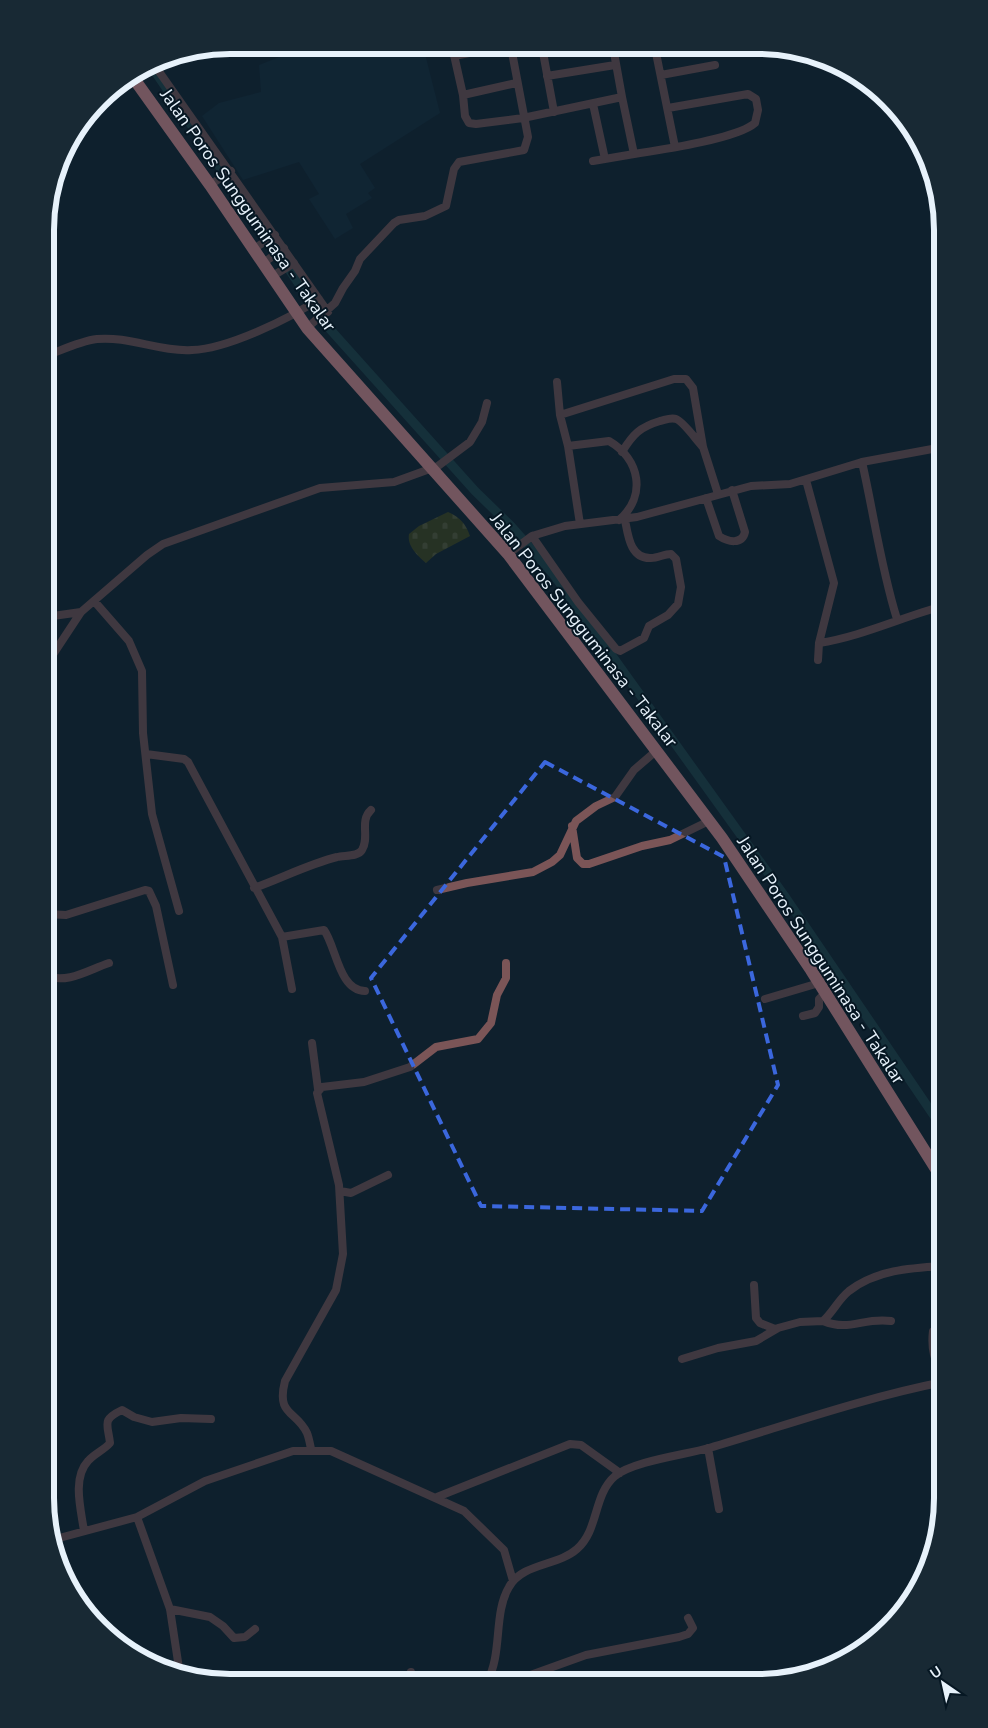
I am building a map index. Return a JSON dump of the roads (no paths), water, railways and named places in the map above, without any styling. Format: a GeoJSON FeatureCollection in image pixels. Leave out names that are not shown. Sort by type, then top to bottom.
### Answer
{"type":"FeatureCollection","features":[{"type":"Feature","properties":{"kind":"highway","name":"Jalan Poros Sungguminasa - Takalar"},"geometry":{"type":"LineString","coordinates":[[136,81],[213,182],[310,326],[511,551],[762,896],[934,1166]]}},
{"type":"Feature","properties":{"kind":"street"},"geometry":{"type":"LineString","coordinates":[[464,54],[454,56],[463,94],[465,116],[469,123],[523,118],[622,97]]}},
{"type":"Feature","properties":{"kind":"street"},"geometry":{"type":"LineString","coordinates":[[310,326],[327,313],[355,271],[360,259],[394,223],[399,220],[428,215],[446,206],[457,164],[463,161],[524,150],[528,137],[511,54]]}},
{"type":"Feature","properties":{"kind":"street"},"geometry":{"type":"LineString","coordinates":[[543,54],[554,112]]}},
{"type":"Feature","properties":{"kind":"street"},"geometry":{"type":"LineString","coordinates":[[614,54],[634,154]]}},
{"type":"Feature","properties":{"kind":"street"},"geometry":{"type":"LineString","coordinates":[[656,54],[675,147]]}},
{"type":"Feature","properties":{"kind":"street"},"geometry":{"type":"LineString","coordinates":[[547,76],[616,65]]}},
{"type":"Feature","properties":{"kind":"street"},"geometry":{"type":"LineString","coordinates":[[661,75],[715,66]]}},
{"type":"Feature","properties":{"kind":"street"},"geometry":{"type":"LineString","coordinates":[[157,69],[327,313]]}},
{"type":"Feature","properties":{"kind":"street"},"geometry":{"type":"LineString","coordinates":[[463,94],[516,83]]}},
{"type":"Feature","properties":{"kind":"street"},"geometry":{"type":"LineString","coordinates":[[593,161],[675,147],[739,133],[750,128],[755,123],[757,103],[752,95],[744,94],[668,108]]}},
{"type":"Feature","properties":{"kind":"street"},"geometry":{"type":"LineString","coordinates":[[593,104],[605,159]]}},
{"type":"Feature","properties":{"kind":"street"},"geometry":{"type":"LineString","coordinates":[[213,182],[230,172]]}},
{"type":"Feature","properties":{"kind":"street"},"geometry":{"type":"LineString","coordinates":[[256,248],[273,236]]}},
{"type":"Feature","properties":{"kind":"street"},"geometry":{"type":"LineString","coordinates":[[266,261],[283,250]]}},
{"type":"Feature","properties":{"kind":"street"},"geometry":{"type":"LineString","coordinates":[[275,274],[293,263]]}},
{"type":"Feature","properties":{"kind":"street"},"geometry":{"type":"LineString","coordinates":[[54,353],[97,339],[114,339],[186,350],[202,349],[240,337],[300,311],[317,300]]}},
{"type":"Feature","properties":{"kind":"street"},"geometry":{"type":"LineString","coordinates":[[560,415],[674,379],[686,378],[693,388],[703,447],[718,494]]}},
{"type":"Feature","properties":{"kind":"street"},"geometry":{"type":"LineString","coordinates":[[558,382],[560,415],[568,446],[580,524]]}},
{"type":"Feature","properties":{"kind":"street"},"geometry":{"type":"LineString","coordinates":[[54,652],[81,612],[95,602],[147,555],[163,544],[320,488],[394,482],[434,467],[470,442],[479,430],[487,403]]}},
{"type":"Feature","properties":{"kind":"street"},"geometry":{"type":"LineString","coordinates":[[622,452],[637,430],[669,418],[676,419],[682,423],[703,447]]}},
{"type":"Feature","properties":{"kind":"street"},"geometry":{"type":"LineString","coordinates":[[568,446],[604,440],[614,444],[622,452],[635,473],[638,490],[621,521]]}},
{"type":"Feature","properties":{"kind":"street"},"geometry":{"type":"LineString","coordinates":[[511,551],[530,538],[580,524],[621,521],[732,490],[756,485],[779,486],[806,480],[862,462],[934,449]]}},
{"type":"Feature","properties":{"kind":"street"},"geometry":{"type":"LineString","coordinates":[[862,462],[875,516],[882,567],[897,619]]}},
{"type":"Feature","properties":{"kind":"street"},"geometry":{"type":"LineString","coordinates":[[806,480],[834,583],[819,643],[818,660]]}},
{"type":"Feature","properties":{"kind":"street"},"geometry":{"type":"LineString","coordinates":[[706,498],[719,536],[730,541],[740,540],[746,532],[732,490]]}},
{"type":"Feature","properties":{"kind":"street"},"geometry":{"type":"LineString","coordinates":[[530,538],[578,602],[616,649],[620,650],[644,638],[650,625],[673,611],[680,599],[681,587],[676,559],[671,554],[653,558],[640,556],[631,545],[621,521]]}},
{"type":"Feature","properties":{"kind":"street"},"geometry":{"type":"LineString","coordinates":[[95,602],[128,641],[142,671],[143,733],[155,825],[179,911]]}},
{"type":"Feature","properties":{"kind":"street"},"geometry":{"type":"LineString","coordinates":[[819,643],[842,639],[897,619],[934,609]]}},
{"type":"Feature","properties":{"kind":"street"},"geometry":{"type":"LineString","coordinates":[[54,616],[81,612]]}},
{"type":"Feature","properties":{"kind":"street"},"geometry":{"type":"LineString","coordinates":[[437,890],[533,872],[544,867],[560,855],[572,825],[596,806],[615,797],[634,770],[656,751]]}},
{"type":"Feature","properties":{"kind":"street"},"geometry":{"type":"LineString","coordinates":[[146,754],[184,759],[188,762],[282,937],[292,989]]}},
{"type":"Feature","properties":{"kind":"street"},"geometry":{"type":"LineString","coordinates":[[254,888],[337,857],[359,853],[365,840],[366,817],[371,810]]}},
{"type":"Feature","properties":{"kind":"street"},"geometry":{"type":"LineString","coordinates":[[572,825],[576,858],[583,864],[589,864],[642,846],[670,840],[709,821]]}},
{"type":"Feature","properties":{"kind":"street"},"geometry":{"type":"LineString","coordinates":[[54,914],[66,914],[145,890],[149,891],[156,906],[173,985]]}},
{"type":"Feature","properties":{"kind":"street"},"geometry":{"type":"LineString","coordinates":[[282,937],[324,930],[338,964],[349,983],[356,990],[365,991]]}},
{"type":"Feature","properties":{"kind":"street"},"geometry":{"type":"LineString","coordinates":[[54,979],[68,978],[109,963]]}},
{"type":"Feature","properties":{"kind":"street"},"geometry":{"type":"LineString","coordinates":[[318,1089],[364,1082],[410,1067],[436,1047],[478,1039],[491,1023],[497,996],[506,978],[506,963]]}},
{"type":"Feature","properties":{"kind":"street"},"geometry":{"type":"LineString","coordinates":[[765,999],[822,988],[819,1008],[815,1013],[803,1016]]}},
{"type":"Feature","properties":{"kind":"street"},"geometry":{"type":"LineString","coordinates":[[311,1449],[305,1430],[285,1408],[283,1391],[285,1381],[336,1290],[343,1254],[340,1191],[318,1104],[312,1042]]}},
{"type":"Feature","properties":{"kind":"street"},"geometry":{"type":"LineString","coordinates":[[340,1191],[350,1193],[388,1175]]}},
{"type":"Feature","properties":{"kind":"street"},"geometry":{"type":"LineString","coordinates":[[823,1321],[849,1291],[880,1275],[900,1269],[934,1267]]}},
{"type":"Feature","properties":{"kind":"street"},"geometry":{"type":"LineString","coordinates":[[754,1285],[757,1320],[775,1329]]}},
{"type":"Feature","properties":{"kind":"street"},"geometry":{"type":"LineString","coordinates":[[682,1358],[718,1348],[756,1341],[775,1329],[800,1322],[823,1321],[842,1327],[871,1320],[891,1321]]}},
{"type":"Feature","properties":{"kind":"street"},"geometry":{"type":"LineString","coordinates":[[934,1330],[932,1352],[934,1356]]}},
{"type":"Feature","properties":{"kind":"street"},"geometry":{"type":"LineString","coordinates":[[490,1674],[496,1656],[504,1599],[513,1581],[531,1569],[578,1549],[593,1525],[608,1484],[620,1473],[633,1467],[708,1448],[846,1405],[934,1384]]}},
{"type":"Feature","properties":{"kind":"street"},"geometry":{"type":"LineString","coordinates":[[84,1531],[79,1493],[81,1479],[87,1461],[110,1443],[106,1425],[108,1419],[122,1410],[134,1417],[152,1422],[181,1418],[211,1419]]}},
{"type":"Feature","properties":{"kind":"street"},"geometry":{"type":"LineString","coordinates":[[437,1497],[521,1461],[570,1444],[581,1445],[620,1473]]}},
{"type":"Feature","properties":{"kind":"street"},"geometry":{"type":"LineString","coordinates":[[708,1448],[719,1509]]}},
{"type":"Feature","properties":{"kind":"street"},"geometry":{"type":"LineString","coordinates":[[58,1538],[137,1517],[205,1481],[293,1451],[311,1449],[331,1451],[437,1497],[464,1511],[504,1550],[513,1581]]}},
{"type":"Feature","properties":{"kind":"street"},"geometry":{"type":"LineString","coordinates":[[137,1517],[170,1609],[179,1667]]}},
{"type":"Feature","properties":{"kind":"street"},"geometry":{"type":"LineString","coordinates":[[170,1609],[210,1617],[234,1638],[246,1637],[255,1629]]}},
{"type":"Feature","properties":{"kind":"street"},"geometry":{"type":"LineString","coordinates":[[533,1674],[586,1655],[688,1634],[693,1628],[688,1618]]}},
{"type":"Feature","properties":{"kind":"waterway"},"geometry":{"type":"LineString","coordinates":[[156,73],[328,327],[475,491],[511,526],[554,575],[786,898],[934,1116]]}}]}
